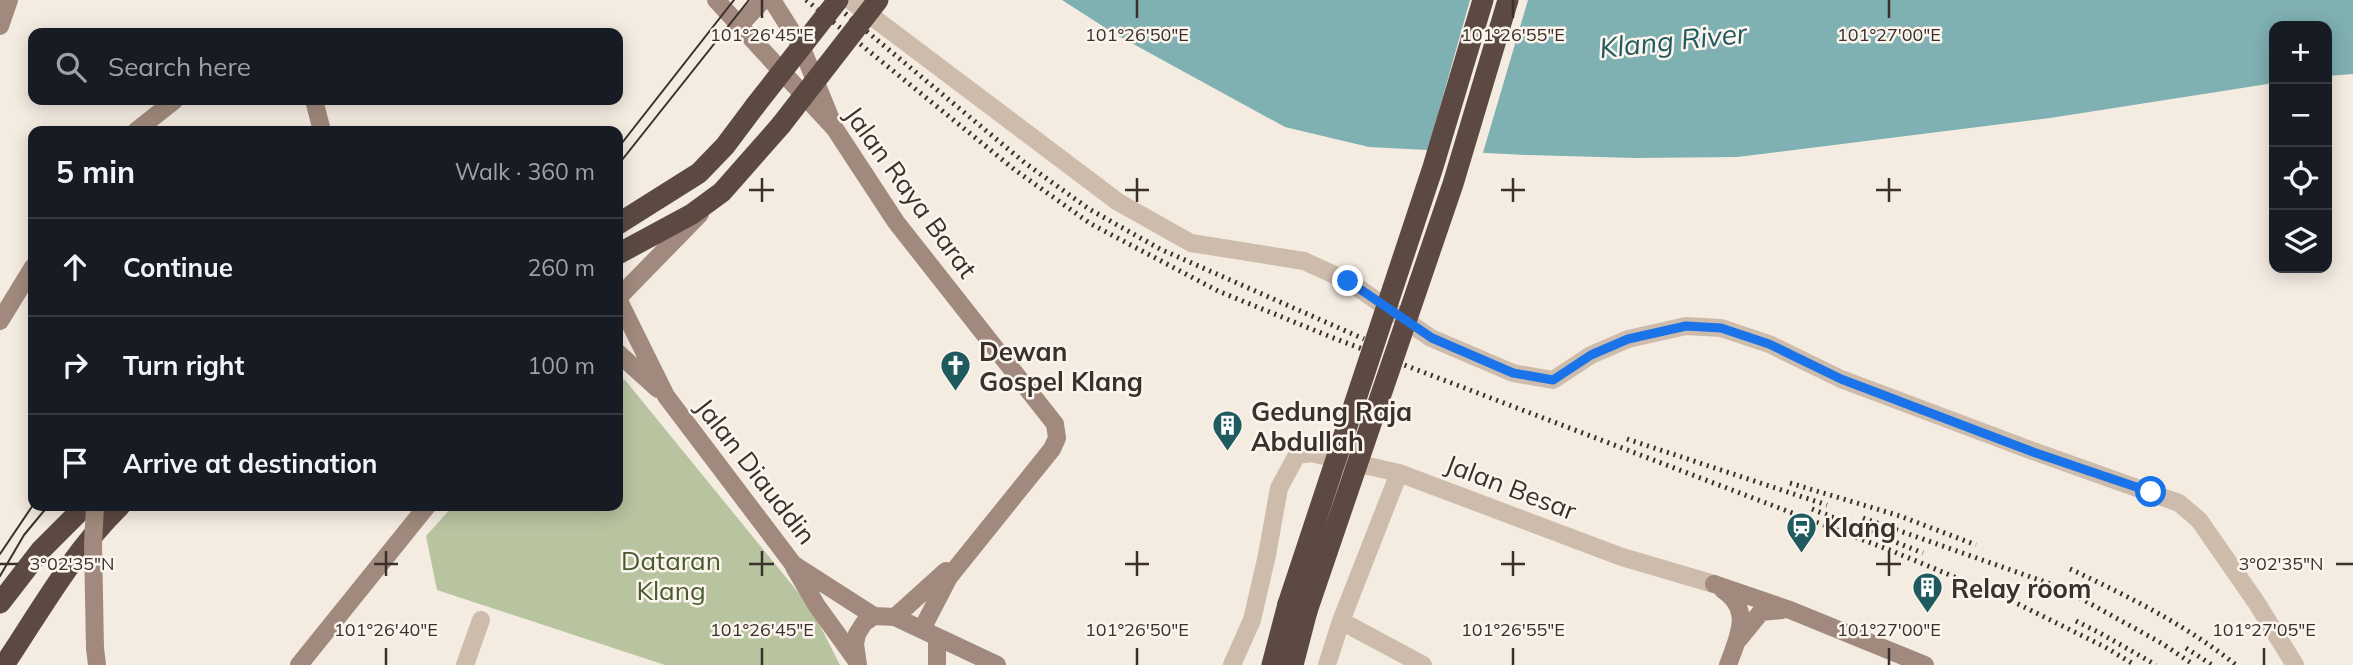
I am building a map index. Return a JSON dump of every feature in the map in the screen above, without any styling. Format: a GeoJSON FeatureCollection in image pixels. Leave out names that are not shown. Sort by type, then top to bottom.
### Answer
{"type":"FeatureCollection","features":[{"type":"Feature","properties":{"kind":"highway"},"geometry":{"type":"LineString","coordinates":[[623,221],[699,173],[725,146],[838,0]]}},
{"type":"Feature","properties":{"kind":"highway"},"geometry":{"type":"LineString","coordinates":[[623,251],[692,214],[722,192],[781,125],[878,0]]}},
{"type":"Feature","properties":{"kind":"highway"},"geometry":{"type":"LineString","coordinates":[[1293,665],[1297,607],[1483,0]]}},
{"type":"Feature","properties":{"kind":"highway"},"geometry":{"type":"LineString","coordinates":[[1272,665],[1297,607],[1453,184],[1508,0]]}},
{"type":"Feature","properties":{"kind":"highway"},"geometry":{"type":"LineString","coordinates":[[0,603],[41,550],[80,511]]}},
{"type":"Feature","properties":{"kind":"highway"},"geometry":{"type":"LineString","coordinates":[[4,665],[63,572],[94,532],[115,511]]}},
{"type":"Feature","properties":{"kind":"main road"},"geometry":{"type":"LineString","coordinates":[[0,26],[9,0]]}},
{"type":"Feature","properties":{"kind":"main road","name":"Jalan Raya Barat"},"geometry":{"type":"LineString","coordinates":[[716,0],[835,129],[896,222],[1055,424],[1057,438],[1052,449],[976,542]]}},
{"type":"Feature","properties":{"kind":"main road"},"geometry":{"type":"LineString","coordinates":[[740,25],[763,0]]}},
{"type":"Feature","properties":{"kind":"main road"},"geometry":{"type":"LineString","coordinates":[[772,0],[801,46],[835,129]]}},
{"type":"Feature","properties":{"kind":"main road"},"geometry":{"type":"LineString","coordinates":[[142,126],[169,105]]}},
{"type":"Feature","properties":{"kind":"main road"},"geometry":{"type":"LineString","coordinates":[[314,105],[321,126]]}},
{"type":"Feature","properties":{"kind":"main road"},"geometry":{"type":"LineString","coordinates":[[327,105],[331,126]]}},
{"type":"Feature","properties":{"kind":"main road"},"geometry":{"type":"LineString","coordinates":[[623,293],[722,192]]}},
{"type":"Feature","properties":{"kind":"main road"},"geometry":{"type":"LineString","coordinates":[[623,212],[657,202]]}},
{"type":"Feature","properties":{"kind":"main road"},"geometry":{"type":"LineString","coordinates":[[0,321],[28,275]]}},
{"type":"Feature","properties":{"kind":"main road"},"geometry":{"type":"LineString","coordinates":[[632,326],[632,295],[639,275]]}},
{"type":"Feature","properties":{"kind":"main road","name":"Jalan Diauddin"},"geometry":{"type":"LineString","coordinates":[[623,308],[666,396],[793,564],[874,616]]}},
{"type":"Feature","properties":{"kind":"main road"},"geometry":{"type":"LineString","coordinates":[[623,357],[666,396]]}},
{"type":"Feature","properties":{"kind":"main road"},"geometry":{"type":"LineString","coordinates":[[95,511],[96,656]]}},
{"type":"Feature","properties":{"kind":"main road"},"geometry":{"type":"LineString","coordinates":[[299,665],[423,511]]}},
{"type":"Feature","properties":{"kind":"main road"},"geometry":{"type":"LineString","coordinates":[[895,617],[976,542]]}},
{"type":"Feature","properties":{"kind":"main road"},"geometry":{"type":"LineString","coordinates":[[937,665],[929,633],[949,577],[976,542]]}},
{"type":"Feature","properties":{"kind":"main road"},"geometry":{"type":"LineString","coordinates":[[793,564],[817,606],[857,662]]}},
{"type":"Feature","properties":{"kind":"main road"},"geometry":{"type":"LineString","coordinates":[[1714,584],[1925,665]]}},
{"type":"Feature","properties":{"kind":"main road"},"geometry":{"type":"LineString","coordinates":[[1714,584],[1738,604],[1742,614],[1737,641],[1728,665]]}},
{"type":"Feature","properties":{"kind":"main road"},"geometry":{"type":"LineString","coordinates":[[1737,641],[1761,612],[1790,611]]}},
{"type":"Feature","properties":{"kind":"main road"},"geometry":{"type":"LineString","coordinates":[[857,662],[858,634],[864,623],[874,616],[895,617],[997,665]]}},
{"type":"Feature","properties":{"kind":"street"},"geometry":{"type":"LineString","coordinates":[[850,0],[1118,202],[1155,223],[1191,243],[1304,261],[1348,281],[1432,338],[1513,373],[1553,380],[1591,355],[1628,339],[1686,326],[1721,328],[1769,344],[1841,379],[2033,452],[2179,503],[2199,520],[2256,602],[2295,665]]}},
{"type":"Feature","properties":{"kind":"street","name":"Jalan Besar"},"geometry":{"type":"LineString","coordinates":[[1231,665],[1252,620],[1279,488],[1297,455],[1311,453],[1399,473],[1622,557],[1714,584]]}},
{"type":"Feature","properties":{"kind":"street"},"geometry":{"type":"LineString","coordinates":[[1327,665],[1341,621],[1399,473]]}},
{"type":"Feature","properties":{"kind":"street"},"geometry":{"type":"LineString","coordinates":[[466,665],[481,620]]}},
{"type":"Feature","properties":{"kind":"street"},"geometry":{"type":"LineString","coordinates":[[1341,621],[1423,665]]}},
{"type":"Feature","properties":{"kind":"green space","name":"Dataran Klang"},"geometry":{"type":"Polygon","coordinates":[[[623,379],[811,608],[840,665],[665,665],[437,590],[426,536],[448,511],[623,511],[623,379]]]}},
{"type":"Feature","properties":{"kind":"water","name":"Klang River"},"geometry":{"type":"Polygon","coordinates":[[[1062,0],[2353,0],[2353,74],[2332,76],[2332,21],[2269,21],[2269,84],[2050,118],[1737,157],[1528,155],[1369,147],[1285,127],[1115,34],[1062,0]]]}},
{"type":"Feature","properties":{"kind":"pier"},"geometry":{"type":"Polygon","coordinates":[[[1470,0],[1528,0],[1482,156],[1427,153],[1470,0]]]}},
{"type":"Feature","properties":{"kind":"tram line"},"geometry":{"type":"LineString","coordinates":[[623,142],[734,0]]}},
{"type":"Feature","properties":{"kind":"tram line"},"geometry":{"type":"LineString","coordinates":[[623,159],[749,0]]}},
{"type":"Feature","properties":{"kind":"tram line"},"geometry":{"type":"LineString","coordinates":[[0,554],[29,511]]}},
{"type":"Feature","properties":{"kind":"tram line"},"geometry":{"type":"LineString","coordinates":[[0,576],[24,535],[44,511]]}},
{"type":"Feature","properties":{"kind":"railway"},"geometry":{"type":"LineString","coordinates":[[806,0],[1015,170],[1091,224],[1218,291],[1331,337],[1892,551],[2010,600],[2105,647],[2135,665]]}},
{"type":"Feature","properties":{"kind":"railway"},"geometry":{"type":"LineString","coordinates":[[829,0],[1025,163],[1089,209],[1160,249],[1364,339]]}},
{"type":"Feature","properties":{"kind":"railway"},"geometry":{"type":"LineString","coordinates":[[1627,439],[1827,505]]}},
{"type":"Feature","properties":{"kind":"railway"},"geometry":{"type":"LineString","coordinates":[[1790,483],[1900,516],[1976,545]]}},
{"type":"Feature","properties":{"kind":"railway"},"geometry":{"type":"LineString","coordinates":[[1812,509],[1923,553]]}},
{"type":"Feature","properties":{"kind":"railway"},"geometry":{"type":"LineString","coordinates":[[1863,518],[2062,588],[2163,644],[2194,665]]}},
{"type":"Feature","properties":{"kind":"railway"},"geometry":{"type":"LineString","coordinates":[[2070,569],[2156,612],[2236,665]]}},
{"type":"Feature","properties":{"kind":"railway"},"geometry":{"type":"LineString","coordinates":[[2076,621],[2156,665]]}},
{"type":"Feature","properties":{"kind":"railway"},"geometry":{"type":"LineString","coordinates":[[2186,648],[2212,665]]}},
{"type":"Feature","properties":{"kind":"place","name":"Dewan Gospel Klang"},"geometry":{"type":"Point","coordinates":[956,393]}},
{"type":"Feature","properties":{"kind":"place","name":"Gedung Raja Abdullah"},"geometry":{"type":"Point","coordinates":[1228,453]}},
{"type":"Feature","properties":{"kind":"place","name":"Klang"},"geometry":{"type":"Point","coordinates":[1801,554]}},
{"type":"Feature","properties":{"kind":"place","name":"Relay room"},"geometry":{"type":"Point","coordinates":[1928,615]}},
{"type":"Feature","properties":{"kind":"route"},"geometry":{"type":"LineString","coordinates":[[1348,281],[1432,338],[1513,373],[1553,380],[1591,355],[1628,339],[1686,326],[1721,328],[1769,344],[1841,379],[1908,402],[2033,452],[2151,492]]}}]}
